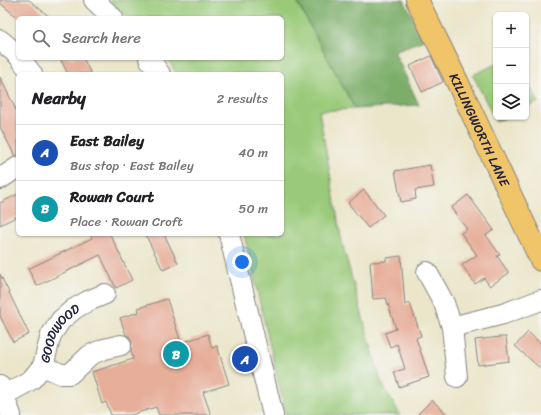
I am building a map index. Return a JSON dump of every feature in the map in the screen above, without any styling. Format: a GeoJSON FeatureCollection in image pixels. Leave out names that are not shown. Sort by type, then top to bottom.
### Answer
{"type":"FeatureCollection","features":[{"type":"Feature","properties":{"kind":"main road","name":"KILLINGWORTH LANE"},"geometry":{"type":"LineString","coordinates":[[417,0],[541,260]]}},
{"type":"Feature","properties":{"kind":"street"},"geometry":{"type":"LineString","coordinates":[[94,0],[111,16]]}},
{"type":"Feature","properties":{"kind":"street"},"geometry":{"type":"LineString","coordinates":[[0,40],[16,53]]}},
{"type":"Feature","properties":{"kind":"street"},"geometry":{"type":"LineString","coordinates":[[22,60],[30,72]]}},
{"type":"Feature","properties":{"kind":"street"},"geometry":{"type":"LineString","coordinates":[[150,60],[159,72]]}},
{"type":"Feature","properties":{"kind":"street"},"geometry":{"type":"LineString","coordinates":[[0,179],[16,168]]}},
{"type":"Feature","properties":{"kind":"street"},"geometry":{"type":"LineString","coordinates":[[229,236],[273,415]]}},
{"type":"Feature","properties":{"kind":"street"},"geometry":{"type":"LineString","coordinates":[[427,272],[444,303],[452,327],[457,377]]}},
{"type":"Feature","properties":{"kind":"street","name":"GOODWOOD"},"geometry":{"type":"LineString","coordinates":[[11,415],[2,390],[15,390],[31,380],[43,366],[51,335],[61,320],[88,301],[105,294]]}},
{"type":"Feature","properties":{"kind":"street"},"geometry":{"type":"LineString","coordinates":[[452,327],[503,314],[541,300]]}},
{"type":"Feature","properties":{"kind":"street"},"geometry":{"type":"LineString","coordinates":[[43,366],[61,374],[70,374],[90,355],[104,349],[121,345]]}},
{"type":"Feature","properties":{"kind":"green space"},"geometry":{"type":"Polygon","coordinates":[[[109,0],[296,0],[355,109],[319,111],[342,243],[381,382],[400,415],[286,415],[244,236],[284,236],[284,72],[176,72],[168,60],[284,60],[284,16],[127,16],[109,0]]]}},
{"type":"Feature","properties":{"kind":"green space"},"geometry":{"type":"Polygon","coordinates":[[[296,0],[404,0],[424,40],[394,51],[419,105],[355,109],[296,0]]]}},
{"type":"Feature","properties":{"kind":"green space"},"geometry":{"type":"Polygon","coordinates":[[[493,65],[493,116],[473,75],[493,65]]]}},
{"type":"Feature","properties":{"kind":"green space"},"geometry":{"type":"Polygon","coordinates":[[[529,84],[538,102],[529,106],[529,84]]]}},
{"type":"Feature","properties":{"kind":"building"},"geometry":{"type":"Polygon","coordinates":[[[0,0],[29,0],[49,16],[16,16],[0,3],[0,0]]]}},
{"type":"Feature","properties":{"kind":"building"},"geometry":{"type":"Polygon","coordinates":[[[431,56],[443,82],[422,92],[410,66],[431,56]]]}},
{"type":"Feature","properties":{"kind":"building"},"geometry":{"type":"Polygon","coordinates":[[[61,60],[84,60],[90,72],[67,72],[61,60]]]}},
{"type":"Feature","properties":{"kind":"building"},"geometry":{"type":"Polygon","coordinates":[[[0,77],[16,110],[16,156],[0,127],[0,77]]]}},
{"type":"Feature","properties":{"kind":"building"},"geometry":{"type":"Polygon","coordinates":[[[430,165],[434,187],[415,190],[416,199],[401,202],[395,171],[430,165]]]}},
{"type":"Feature","properties":{"kind":"building"},"geometry":{"type":"Polygon","coordinates":[[[364,190],[384,215],[368,228],[348,203],[364,190]]]}},
{"type":"Feature","properties":{"kind":"building"},"geometry":{"type":"Polygon","coordinates":[[[16,195],[16,217],[0,225],[0,203],[16,195]]]}},
{"type":"Feature","properties":{"kind":"building"},"geometry":{"type":"Polygon","coordinates":[[[468,195],[494,230],[486,235],[500,255],[497,256],[509,273],[490,286],[484,278],[475,284],[462,265],[477,255],[461,233],[467,229],[451,208],[468,195]]]}},
{"type":"Feature","properties":{"kind":"building"},"geometry":{"type":"Polygon","coordinates":[[[91,236],[111,236],[132,280],[116,288],[100,255],[37,286],[28,269],[92,238],[91,236]]]}},
{"type":"Feature","properties":{"kind":"building"},"geometry":{"type":"Polygon","coordinates":[[[146,236],[165,236],[178,263],[163,270],[146,236]]]}},
{"type":"Feature","properties":{"kind":"building"},"geometry":{"type":"Polygon","coordinates":[[[401,256],[405,305],[410,303],[421,336],[416,338],[429,377],[399,387],[394,372],[405,369],[397,344],[390,347],[385,333],[396,329],[386,298],[373,299],[370,262],[386,261],[386,258],[401,256]]]}},
{"type":"Feature","properties":{"kind":"building"},"geometry":{"type":"Polygon","coordinates":[[[0,274],[29,334],[13,342],[0,316],[0,274]]]}},
{"type":"Feature","properties":{"kind":"building"},"geometry":{"type":"Polygon","coordinates":[[[167,299],[181,343],[208,334],[212,348],[217,346],[229,384],[203,392],[211,415],[159,415],[156,407],[131,415],[111,415],[106,402],[102,404],[92,372],[133,359],[131,351],[132,342],[130,337],[126,335],[120,318],[139,312],[138,308],[167,299]]]}},
{"type":"Feature","properties":{"kind":"building"},"geometry":{"type":"Polygon","coordinates":[[[528,332],[541,344],[541,369],[515,346],[528,332]]]}},
{"type":"Feature","properties":{"kind":"building"},"geometry":{"type":"Polygon","coordinates":[[[506,337],[509,361],[478,365],[475,340],[506,337]]]}},
{"type":"Feature","properties":{"kind":"building"},"geometry":{"type":"Polygon","coordinates":[[[432,400],[448,415],[417,415],[432,400]]]}},
{"type":"Feature","properties":{"kind":"place","name":"Rowan Court"},"geometry":{"type":"Point","coordinates":[176,354]}},
{"type":"Feature","properties":{"kind":"place","name":"East Bailey"},"geometry":{"type":"Point","coordinates":[245,359]}}]}
